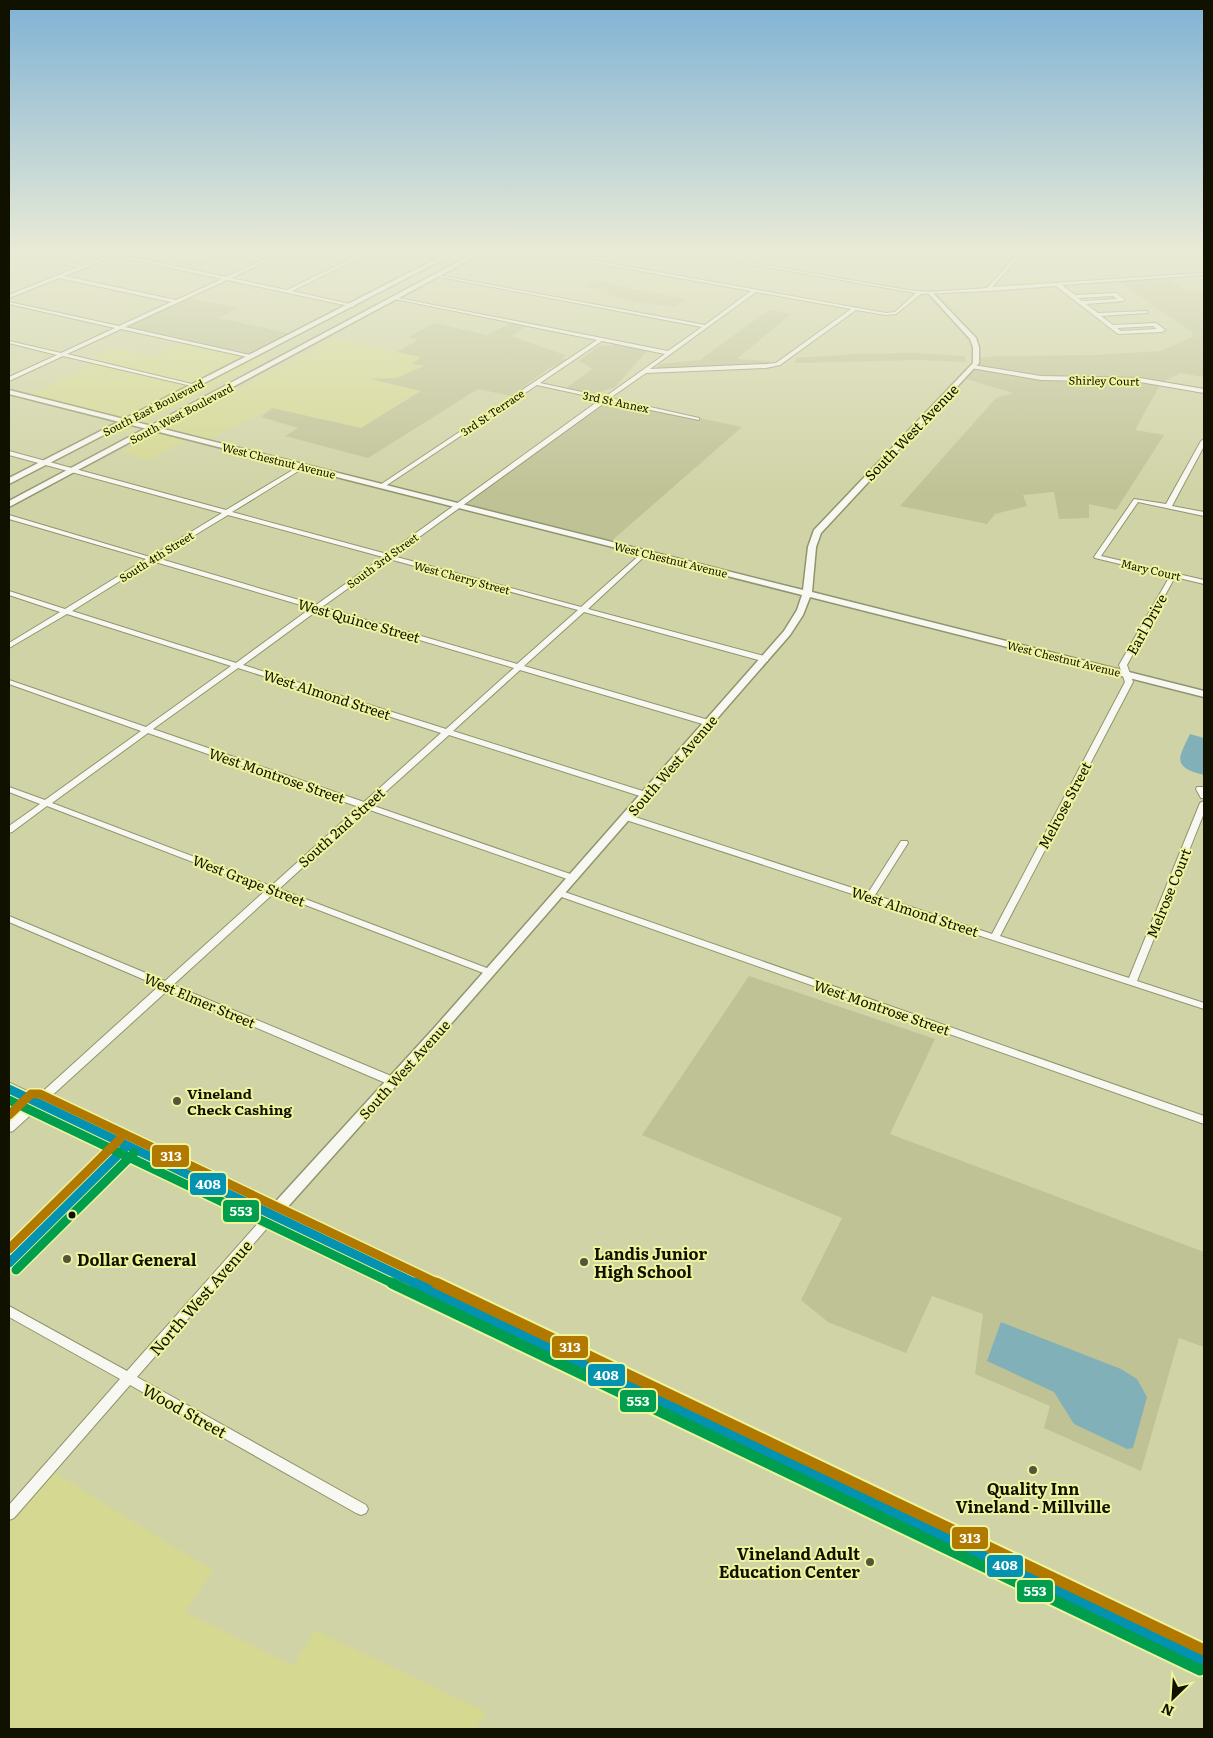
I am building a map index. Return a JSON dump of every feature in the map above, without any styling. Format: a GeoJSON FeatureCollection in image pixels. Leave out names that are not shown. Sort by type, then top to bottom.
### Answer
{"type":"FeatureCollection","features":[{"type":"Feature","properties":{"kind":"main road","name":"South East Boulevard"},"geometry":{"type":"LineString","coordinates":[[9,481],[302,331]]}},
{"type":"Feature","properties":{"kind":"main road","name":"South West Boulevard"},"geometry":{"type":"LineString","coordinates":[[9,504],[333,331]]}},
{"type":"Feature","properties":{"kind":"main road"},"geometry":{"type":"LineString","coordinates":[[9,1090],[1204,1661]]}},
{"type":"Feature","properties":{"kind":"street"},"geometry":{"type":"LineString","coordinates":[[9,379],[113,331]]}},
{"type":"Feature","properties":{"kind":"street"},"geometry":{"type":"LineString","coordinates":[[134,331],[250,357]]}},
{"type":"Feature","properties":{"kind":"street"},"geometry":{"type":"LineString","coordinates":[[562,331],[668,353]]}},
{"type":"Feature","properties":{"kind":"street","name":"South 3rd Street"},"geometry":{"type":"LineString","coordinates":[[9,830],[698,331]]}},
{"type":"Feature","properties":{"kind":"street"},"geometry":{"type":"LineString","coordinates":[[644,371],[778,364],[823,331]]}},
{"type":"Feature","properties":{"kind":"street"},"geometry":{"type":"LineString","coordinates":[[967,331],[973,338],[976,347],[976,358],[973,367]]}},
{"type":"Feature","properties":{"kind":"street"},"geometry":{"type":"LineString","coordinates":[[1117,331],[1120,334],[1150,331]]}},
{"type":"Feature","properties":{"kind":"street","name":"3rd St Terrace"},"geometry":{"type":"LineString","coordinates":[[382,486],[602,339]]}},
{"type":"Feature","properties":{"kind":"street"},"geometry":{"type":"LineString","coordinates":[[9,342],[194,386]]}},
{"type":"Feature","properties":{"kind":"street","name":"Shirley Court"},"geometry":{"type":"LineString","coordinates":[[973,367],[1041,378],[1140,380],[1204,391]]}},
{"type":"Feature","properties":{"kind":"street","name":"South West Avenue"},"geometry":{"type":"LineString","coordinates":[[272,1215],[560,893],[765,659],[797,618],[807,594],[811,544],[817,532],[973,367]]}},
{"type":"Feature","properties":{"kind":"street","name":"3rd St Annex"},"geometry":{"type":"LineString","coordinates":[[535,383],[697,419]]}},
{"type":"Feature","properties":{"kind":"street","name":"West Chestnut Avenue"},"geometry":{"type":"LineString","coordinates":[[9,392],[1204,694]]}},
{"type":"Feature","properties":{"kind":"street"},"geometry":{"type":"LineString","coordinates":[[1204,441],[1168,507],[1204,514]]}},
{"type":"Feature","properties":{"kind":"street","name":"West Cherry Street"},"geometry":{"type":"LineString","coordinates":[[9,453],[765,659]]}},
{"type":"Feature","properties":{"kind":"street","name":"South 4th Street"},"geometry":{"type":"LineString","coordinates":[[9,646],[303,466]]}},
{"type":"Feature","properties":{"kind":"street","name":"Mary Court"},"geometry":{"type":"LineString","coordinates":[[1168,507],[1136,500],[1097,556],[1204,582]]}},
{"type":"Feature","properties":{"kind":"street","name":"West Quince Street"},"geometry":{"type":"LineString","coordinates":[[9,517],[709,723]]}},
{"type":"Feature","properties":{"kind":"street","name":"South 2nd Street"},"geometry":{"type":"LineString","coordinates":[[9,1128],[645,552]]}},
{"type":"Feature","properties":{"kind":"street","name":"Earl Drive"},"geometry":{"type":"LineString","coordinates":[[1126,674],[1123,665],[1174,574]]}},
{"type":"Feature","properties":{"kind":"street","name":"West Almond Street"},"geometry":{"type":"LineString","coordinates":[[9,593],[646,795]]}},
{"type":"Feature","properties":{"kind":"street","name":"Melrose Street"},"geometry":{"type":"LineString","coordinates":[[995,937],[1129,682],[1126,674]]}},
{"type":"Feature","properties":{"kind":"street","name":"West Montrose Street"},"geometry":{"type":"LineString","coordinates":[[9,682],[573,878]]}},
{"type":"Feature","properties":{"kind":"street","name":"West Grape Street"},"geometry":{"type":"LineString","coordinates":[[9,789],[489,972]]}},
{"type":"Feature","properties":{"kind":"street","name":"Melrose Court"},"geometry":{"type":"LineString","coordinates":[[1132,982],[1204,803]]}},
{"type":"Feature","properties":{"kind":"street","name":"West Almond Street"},"geometry":{"type":"LineString","coordinates":[[626,817],[1204,1006]]}},
{"type":"Feature","properties":{"kind":"street"},"geometry":{"type":"LineString","coordinates":[[870,896],[904,843]]}},
{"type":"Feature","properties":{"kind":"street","name":"West Montrose Street"},"geometry":{"type":"LineString","coordinates":[[560,893],[1204,1120]]}},
{"type":"Feature","properties":{"kind":"street","name":"West Elmer Street"},"geometry":{"type":"LineString","coordinates":[[9,919],[392,1082]]}},
{"type":"Feature","properties":{"kind":"street","name":"North West Avenue"},"geometry":{"type":"LineString","coordinates":[[9,1514],[272,1215]]}},
{"type":"Feature","properties":{"kind":"street","name":"Wood Street"},"geometry":{"type":"LineString","coordinates":[[9,1311],[361,1509]]}},
{"type":"Feature","properties":{"kind":"shaded area"},"geometry":{"type":"Polygon","coordinates":[[[139,331],[279,331],[288,333],[246,354],[139,331]]]}},
{"type":"Feature","properties":{"kind":"shaded area"},"geometry":{"type":"Polygon","coordinates":[[[420,331],[470,331],[487,335],[495,331],[519,331],[511,336],[565,355],[562,359],[570,359],[548,369],[511,396],[478,389],[368,458],[285,436],[298,428],[261,417],[272,408],[361,428],[421,391],[370,379],[397,378],[424,366],[412,364],[421,357],[397,352],[418,340],[409,337],[420,331]]]}},
{"type":"Feature","properties":{"kind":"shaded area"},"geometry":{"type":"Polygon","coordinates":[[[740,331],[770,331],[737,359],[770,361],[768,364],[655,369],[661,364],[700,360],[740,331]]]}},
{"type":"Feature","properties":{"kind":"shaded area"},"geometry":{"type":"Polygon","coordinates":[[[1190,331],[1204,331],[1204,377],[1180,373],[1161,383],[1135,430],[1164,435],[1116,510],[1089,504],[1089,518],[1059,519],[1054,492],[1023,495],[1027,506],[995,514],[987,524],[900,506],[996,398],[1013,393],[963,378],[981,358],[1161,351],[1192,337],[1193,333],[1190,331]]]}},
{"type":"Feature","properties":{"kind":"shaded area"},"geometry":{"type":"Polygon","coordinates":[[[334,338],[421,357],[413,363],[425,366],[397,378],[373,379],[421,390],[361,428],[272,408],[203,442],[190,438],[150,460],[121,452],[334,338]]]}},
{"type":"Feature","properties":{"kind":"shaded area"},"geometry":{"type":"Polygon","coordinates":[[[184,342],[248,357],[268,358],[118,437],[121,420],[26,396],[95,363],[85,360],[114,347],[154,356],[184,342]]]}},
{"type":"Feature","properties":{"kind":"shaded area"},"geometry":{"type":"Polygon","coordinates":[[[616,345],[647,351],[615,387],[595,394],[566,388],[593,369],[579,361],[599,346],[616,345]]]}},
{"type":"Feature","properties":{"kind":"shaded area"},"geometry":{"type":"Polygon","coordinates":[[[914,353],[964,356],[966,362],[919,360],[795,363],[796,358],[914,353]]]}},
{"type":"Feature","properties":{"kind":"shaded area"},"geometry":{"type":"Polygon","coordinates":[[[605,398],[742,427],[608,544],[457,506],[605,398]]]}},
{"type":"Feature","properties":{"kind":"shaded area"},"geometry":{"type":"Polygon","coordinates":[[[749,976],[935,1039],[890,1134],[1204,1252],[1204,1347],[1179,1338],[1141,1471],[1044,1428],[1050,1406],[975,1374],[983,1314],[932,1296],[906,1353],[828,1322],[801,1300],[842,1218],[642,1135],[749,976]]]}},
{"type":"Feature","properties":{"kind":"shaded area"},"geometry":{"type":"Polygon","coordinates":[[[49,1469],[213,1571],[185,1612],[293,1666],[315,1630],[486,1712],[476,1729],[9,1729],[9,1514],[49,1469]]]}},
{"type":"Feature","properties":{"kind":"water"},"geometry":{"type":"Polygon","coordinates":[[[1190,734],[1204,738],[1204,775],[1187,769],[1180,761],[1182,750],[1190,734]]]}},
{"type":"Feature","properties":{"kind":"water"},"geometry":{"type":"Polygon","coordinates":[[[1001,1322],[1121,1369],[1137,1379],[1147,1397],[1133,1448],[1127,1449],[1074,1424],[1054,1392],[987,1361],[1001,1322]]]}},
{"type":"Feature","properties":{"kind":"transit line","name":"408"},"geometry":{"type":"LineString","coordinates":[[9,1089],[1204,1661]]}},
{"type":"Feature","properties":{"kind":"transit line","name":"313"},"geometry":{"type":"LineString","coordinates":[[9,1115],[31,1094],[40,1094],[1204,1650]]}},
{"type":"Feature","properties":{"kind":"transit line","name":"553"},"geometry":{"type":"LineString","coordinates":[[9,1100],[1200,1670]]}},
{"type":"Feature","properties":{"kind":"transit line","name":"313"},"geometry":{"type":"LineString","coordinates":[[9,1249],[120,1139]]}},
{"type":"Feature","properties":{"kind":"transit line","name":"408"},"geometry":{"type":"LineString","coordinates":[[9,1263],[127,1146]]}},
{"type":"Feature","properties":{"kind":"transit line","name":"553"},"geometry":{"type":"LineString","coordinates":[[16,1270],[134,1153]]}},
{"type":"Feature","properties":{"kind":"place","name":"Vineland Check Cashing"},"geometry":{"type":"Point","coordinates":[177,1101]}},
{"type":"Feature","properties":{"kind":"place","name":"Dollar General"},"geometry":{"type":"Point","coordinates":[67,1259]}},
{"type":"Feature","properties":{"kind":"place","name":"Landis Junior High School"},"geometry":{"type":"Point","coordinates":[584,1262]}},
{"type":"Feature","properties":{"kind":"place","name":"Quality Inn Vineland - Millville"},"geometry":{"type":"Point","coordinates":[1033,1470]}},
{"type":"Feature","properties":{"kind":"place","name":"Vineland Adult Education Center"},"geometry":{"type":"Point","coordinates":[870,1562]}}]}
